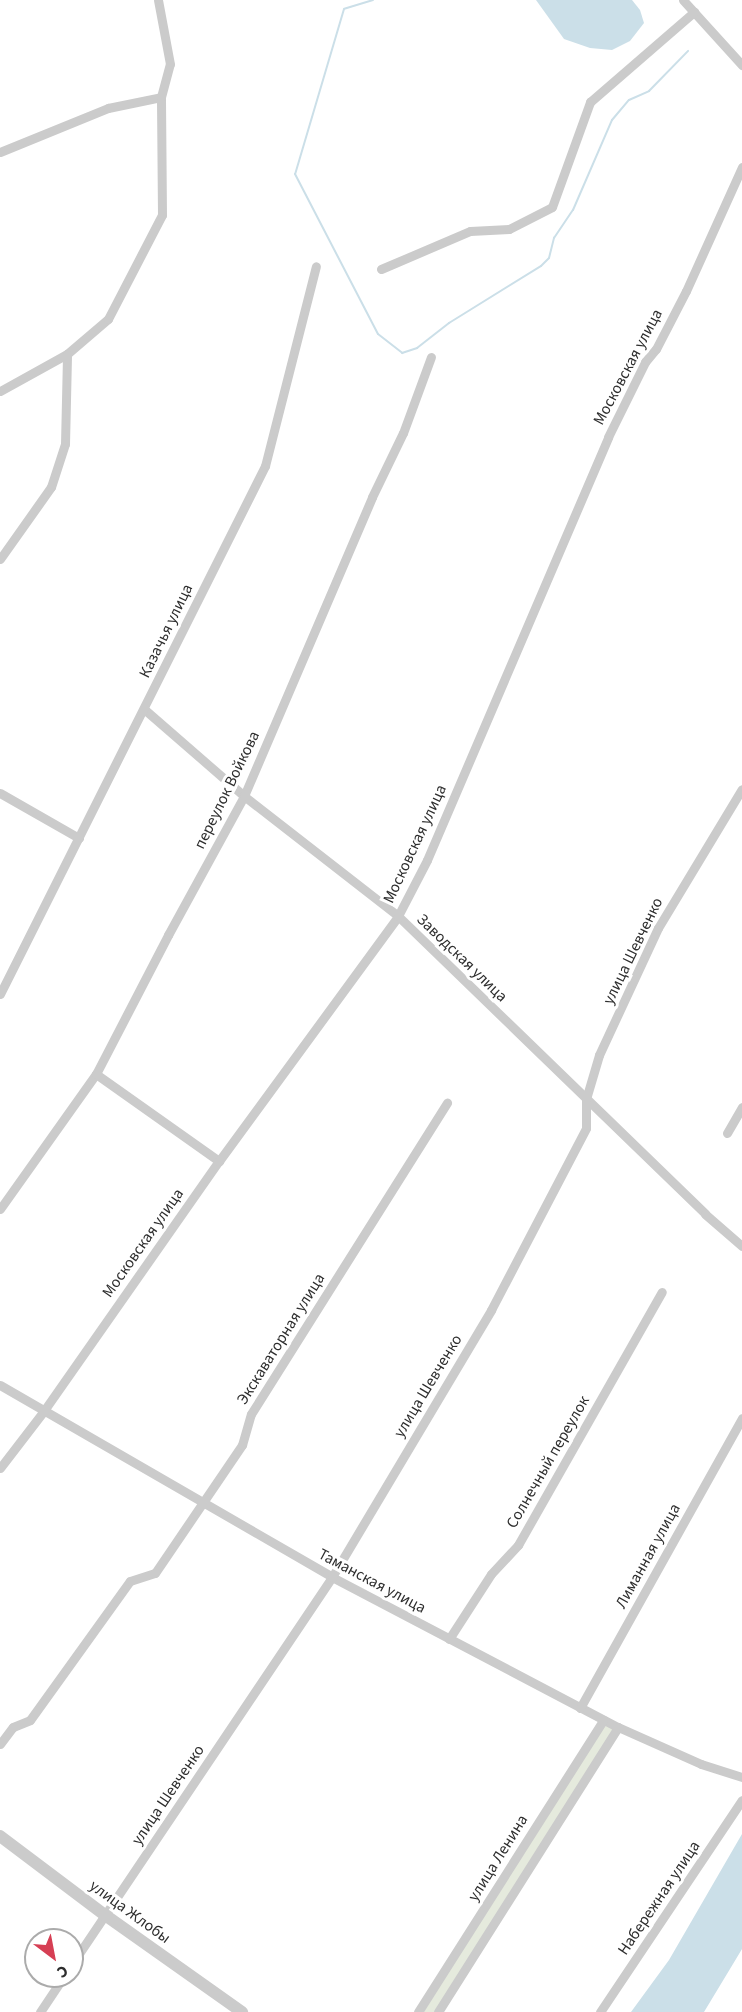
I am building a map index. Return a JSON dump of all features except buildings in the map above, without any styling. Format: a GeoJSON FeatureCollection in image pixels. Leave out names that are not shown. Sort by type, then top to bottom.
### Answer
{"type":"FeatureCollection","features":[{"type":"Feature","properties":{"kind":"street"},"geometry":{"type":"LineString","coordinates":[[0,391],[67,354],[108,319],[162,215],[161,97],[170,64],[158,0]]}},
{"type":"Feature","properties":{"kind":"street"},"geometry":{"type":"LineString","coordinates":[[683,0],[742,65]]}},
{"type":"Feature","properties":{"kind":"street"},"geometry":{"type":"LineString","coordinates":[[381,269],[470,231],[509,230],[552,207],[590,102],[694,12]]}},
{"type":"Feature","properties":{"kind":"street"},"geometry":{"type":"LineString","coordinates":[[0,152],[108,108],[161,97]]}},
{"type":"Feature","properties":{"kind":"street","name":"Московская улица"},"geometry":{"type":"LineString","coordinates":[[0,1468],[43,1412],[219,1161],[398,916],[427,860],[608,437],[645,362],[656,349],[686,291],[742,167]]}},
{"type":"Feature","properties":{"kind":"street","name":"Казачья улица"},"geometry":{"type":"LineString","coordinates":[[0,994],[265,466],[315,266]]}},
{"type":"Feature","properties":{"kind":"street"},"geometry":{"type":"LineString","coordinates":[[0,559],[51,487],[65,444],[67,354]]}},
{"type":"Feature","properties":{"kind":"street","name":"переулок Войкова"},"geometry":{"type":"LineString","coordinates":[[0,1209],[96,1074],[244,796],[372,497],[403,433],[431,357]]}},
{"type":"Feature","properties":{"kind":"street","name":"Заводская улица"},"geometry":{"type":"LineString","coordinates":[[144,709],[244,796],[398,916],[705,1214],[742,1246]]}},
{"type":"Feature","properties":{"kind":"street","name":"улица Шевченко"},"geometry":{"type":"LineString","coordinates":[[84,1947],[332,1577],[491,1310],[586,1128],[586,1099],[599,1055],[658,928],[742,789]]}},
{"type":"Feature","properties":{"kind":"street"},"geometry":{"type":"LineString","coordinates":[[0,793],[79,838]]}},
{"type":"Feature","properties":{"kind":"street"},"geometry":{"type":"LineString","coordinates":[[96,1074],[219,1161]]}},
{"type":"Feature","properties":{"kind":"street","name":"Экскаваторная улица"},"geometry":{"type":"LineString","coordinates":[[0,1744],[13,1727],[30,1720],[130,1581],[155,1573],[242,1445],[251,1414],[447,1103]]}},
{"type":"Feature","properties":{"kind":"street"},"geometry":{"type":"LineString","coordinates":[[727,1133],[742,1107]]}},
{"type":"Feature","properties":{"kind":"street","name":"Солнечный переулок"},"geometry":{"type":"LineString","coordinates":[[449,1639],[491,1574],[518,1545],[662,1292]]}},
{"type":"Feature","properties":{"kind":"street","name":"Таманская улица"},"geometry":{"type":"LineString","coordinates":[[0,1385],[201,1503],[332,1577],[449,1639],[603,1720],[701,1764],[742,1777]]}},
{"type":"Feature","properties":{"kind":"street","name":"Лиманная улица"},"geometry":{"type":"LineString","coordinates":[[580,1708],[742,1418]]}},
{"type":"Feature","properties":{"kind":"street","name":"улица Ленина"},"geometry":{"type":"LineString","coordinates":[[418,2012],[603,1720]]}},
{"type":"Feature","properties":{"kind":"street","name":"улица Ленина"},"geometry":{"type":"LineString","coordinates":[[438,2012],[618,1727]]}},
{"type":"Feature","properties":{"kind":"street","name":"Набережная улица"},"geometry":{"type":"LineString","coordinates":[[600,2012],[742,1800]]}},
{"type":"Feature","properties":{"kind":"street","name":"улица Жлобы"},"geometry":{"type":"LineString","coordinates":[[0,1836],[105,1916],[242,2012]]}},
{"type":"Feature","properties":{"kind":"street"},"geometry":{"type":"LineString","coordinates":[[40,2012],[56,1988]]}},
{"type":"Feature","properties":{"kind":"shaded area"},"geometry":{"type":"Polygon","coordinates":[[[604,1723],[616,1728],[437,2012],[416,2012],[604,1723]]]}},
{"type":"Feature","properties":{"kind":"water"},"geometry":{"type":"Polygon","coordinates":[[[536,0],[632,0],[640,10],[644,23],[630,41],[612,50],[590,48],[564,39],[536,0]]]}},
{"type":"Feature","properties":{"kind":"water"},"geometry":{"type":"Polygon","coordinates":[[[742,1834],[742,1949],[704,2012],[631,2012],[669,1960],[742,1834]]]}},
{"type":"Feature","properties":{"kind":"waterway"},"geometry":{"type":"LineString","coordinates":[[373,0],[344,9],[295,174],[378,334],[402,353],[417,348],[449,323],[541,266],[549,258],[554,238],[573,210],[612,120],[629,100],[649,91],[688,51]]}}]}
